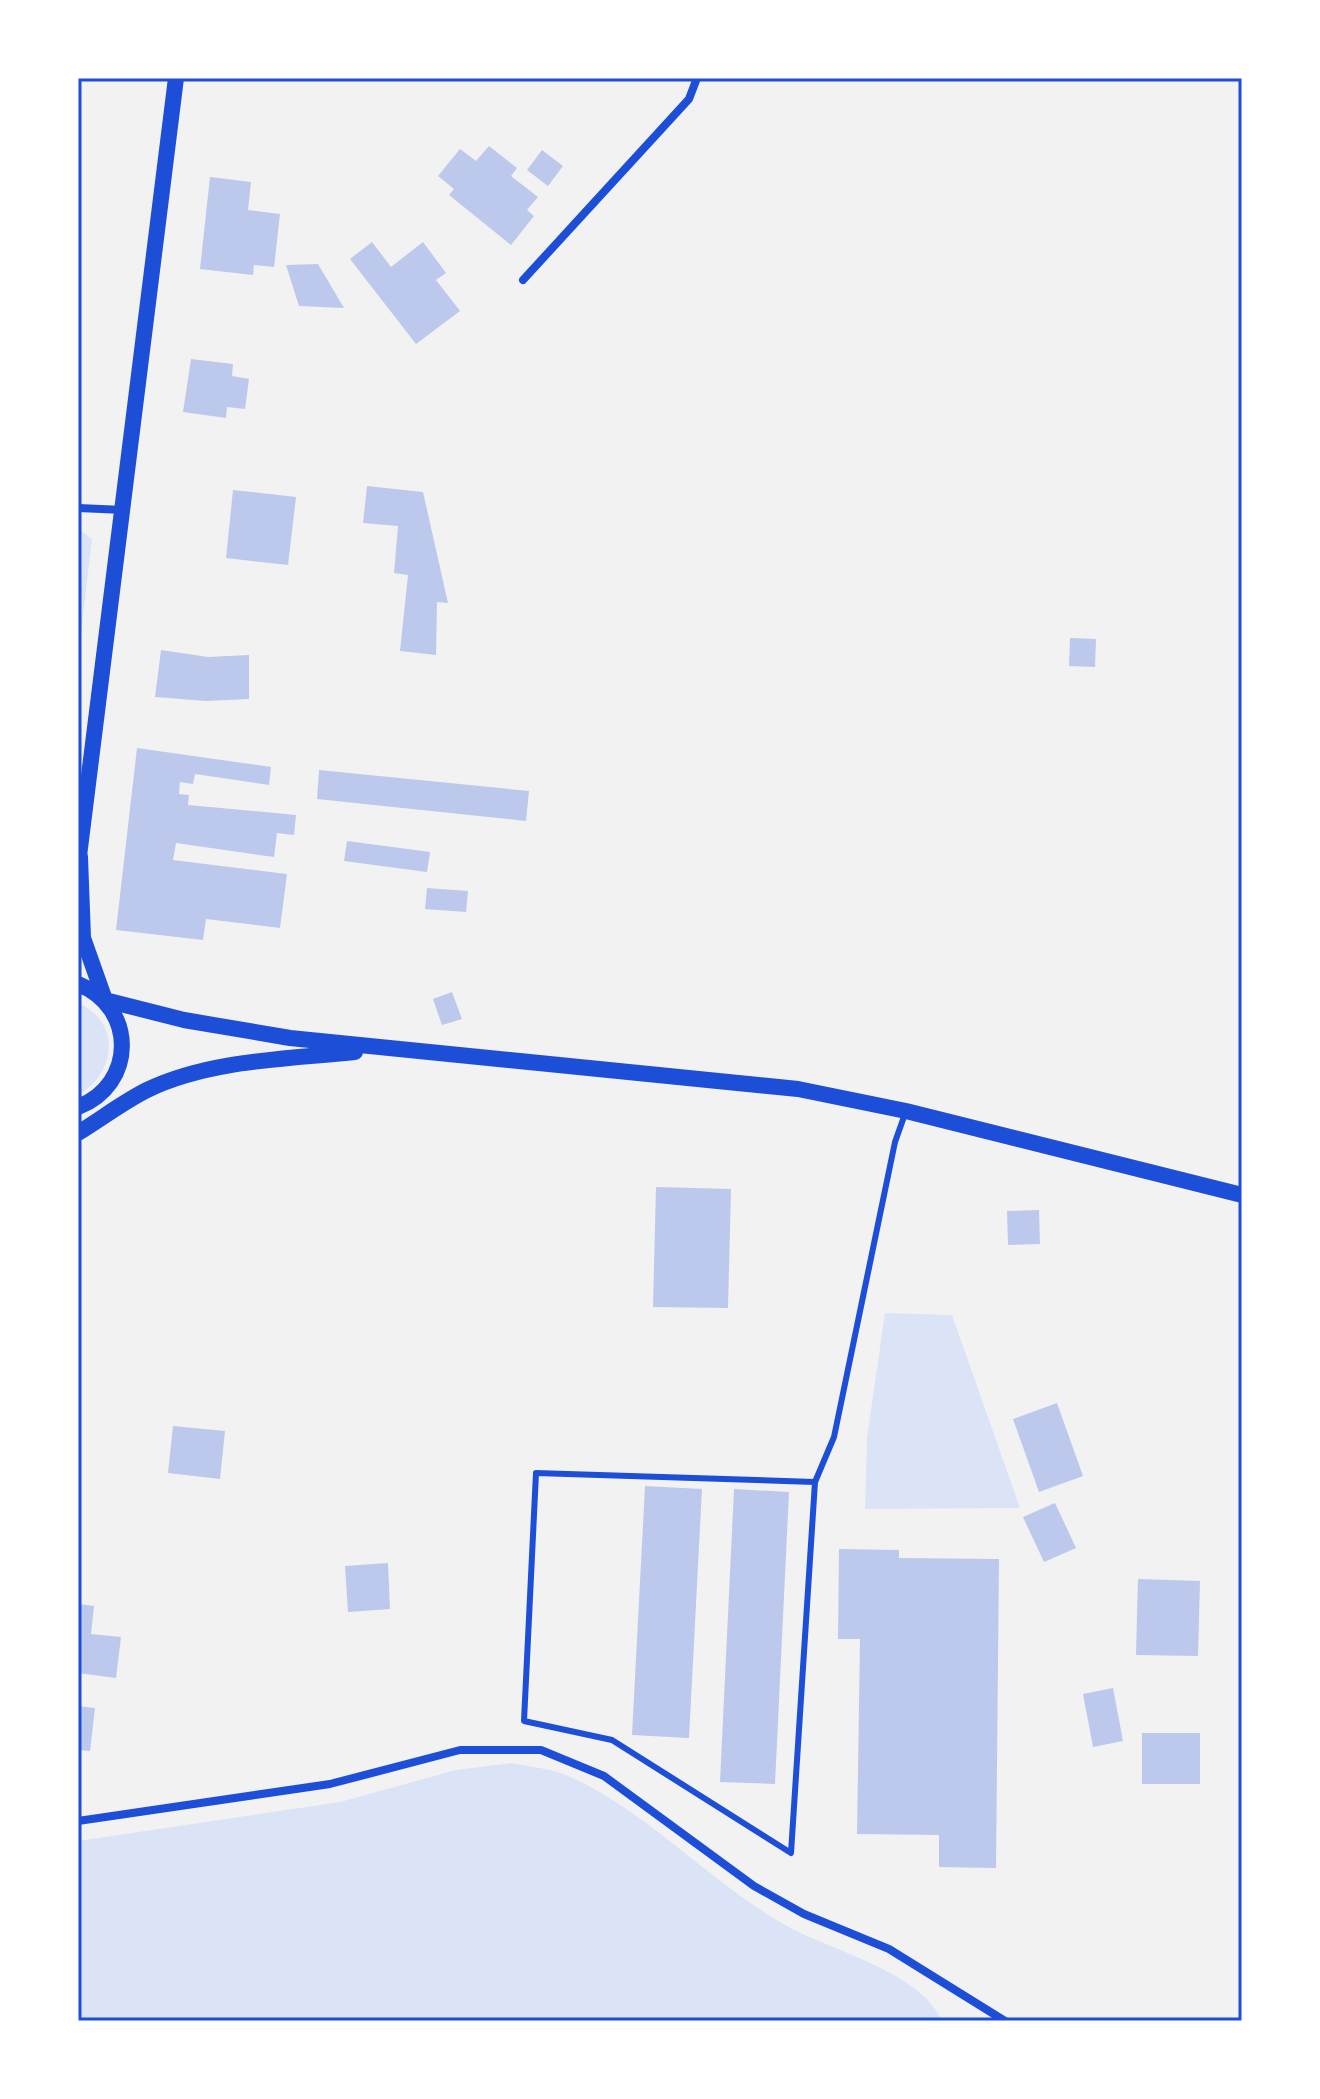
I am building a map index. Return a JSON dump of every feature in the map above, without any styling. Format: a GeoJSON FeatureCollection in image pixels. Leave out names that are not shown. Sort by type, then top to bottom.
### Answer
{"type":"FeatureCollection","features":[{"type":"Feature","properties":{"kind":"main road"},"geometry":{"type":"LineString","coordinates":[[78,1132],[99,1097],[114,1081],[122,1060],[124,1038],[117,1018],[105,1000],[83,938],[79,861],[176,78]]}},
{"type":"Feature","properties":{"kind":"main road"},"geometry":{"type":"LineString","coordinates":[[78,984],[105,1000],[184,1020],[290,1038],[798,1089],[906,1111],[1242,1195]]}},
{"type":"Feature","properties":{"kind":"main road"},"geometry":{"type":"LineString","coordinates":[[78,1107],[99,1097],[147,1090],[186,1076],[239,1065],[388,1048]]}},
{"type":"Feature","properties":{"kind":"main road"},"geometry":{"type":"LineString","coordinates":[[78,1132],[147,1090]]}},
{"type":"Feature","properties":{"kind":"street"},"geometry":{"type":"LineString","coordinates":[[523,280],[689,99],[697,78]]}},
{"type":"Feature","properties":{"kind":"street"},"geometry":{"type":"LineString","coordinates":[[78,508],[124,510]]}},
{"type":"Feature","properties":{"kind":"street"},"geometry":{"type":"LineString","coordinates":[[78,1821],[330,1784],[460,1750],[541,1750],[604,1776],[754,1886],[804,1914],[889,1949],[1005,2021]]}},
{"type":"Feature","properties":{"kind":"lane"},"geometry":{"type":"LineString","coordinates":[[815,1482],[536,1473],[524,1721],[612,1740],[791,1853],[815,1482],[834,1437],[895,1142],[906,1111]]}},
{"type":"Feature","properties":{"kind":"shaded area"},"geometry":{"type":"Polygon","coordinates":[[[78,529],[92,539],[78,658],[78,529]]]}},
{"type":"Feature","properties":{"kind":"shaded area"},"geometry":{"type":"Polygon","coordinates":[[[78,1003],[102,1022],[109,1048],[100,1074],[91,1086],[78,1095],[78,1003]]]}},
{"type":"Feature","properties":{"kind":"shaded area"},"geometry":{"type":"Polygon","coordinates":[[[885,1313],[952,1315],[1020,1508],[865,1509],[867,1438],[885,1313]]]}},
{"type":"Feature","properties":{"kind":"shaded area"},"geometry":{"type":"Polygon","coordinates":[[[512,1763],[560,1773],[596,1790],[652,1827],[762,1911],[809,1937],[875,1965],[916,1989],[942,2021],[78,2021],[78,1841],[340,1802],[456,1770],[512,1763]]]}},
{"type":"Feature","properties":{"kind":"building"},"geometry":{"type":"Polygon","coordinates":[[[489,146],[517,168],[511,176],[538,197],[527,210],[534,216],[511,245],[449,195],[454,189],[438,176],[460,149],[476,161],[489,146]]]}},
{"type":"Feature","properties":{"kind":"building"},"geometry":{"type":"Polygon","coordinates":[[[542,150],[563,166],[548,186],[527,170],[542,150]]]}},
{"type":"Feature","properties":{"kind":"building"},"geometry":{"type":"Polygon","coordinates":[[[210,177],[251,182],[248,210],[280,214],[274,267],[254,265],[253,275],[200,269],[210,177]]]}},
{"type":"Feature","properties":{"kind":"building"},"geometry":{"type":"Polygon","coordinates":[[[372,242],[391,267],[423,242],[446,273],[436,280],[460,311],[416,344],[350,259],[372,242]]]}},
{"type":"Feature","properties":{"kind":"building"},"geometry":{"type":"Polygon","coordinates":[[[318,264],[344,308],[299,306],[286,265],[318,264]]]}},
{"type":"Feature","properties":{"kind":"building"},"geometry":{"type":"Polygon","coordinates":[[[191,359],[233,364],[232,376],[249,379],[245,409],[227,407],[226,418],[183,412],[191,359]]]}},
{"type":"Feature","properties":{"kind":"building"},"geometry":{"type":"Polygon","coordinates":[[[367,486],[423,492],[448,603],[437,602],[436,655],[400,651],[408,575],[394,573],[398,526],[363,523],[367,486]]]}},
{"type":"Feature","properties":{"kind":"building"},"geometry":{"type":"Polygon","coordinates":[[[233,490],[296,497],[288,565],[226,558],[233,490]]]}},
{"type":"Feature","properties":{"kind":"building"},"geometry":{"type":"Polygon","coordinates":[[[1070,638],[1096,639],[1095,667],[1069,666],[1070,638]]]}},
{"type":"Feature","properties":{"kind":"building"},"geometry":{"type":"Polygon","coordinates":[[[161,650],[208,657],[249,655],[249,699],[206,701],[155,697],[161,650]]]}},
{"type":"Feature","properties":{"kind":"building"},"geometry":{"type":"Polygon","coordinates":[[[137,748],[271,767],[269,785],[195,774],[193,784],[180,782],[179,794],[189,795],[188,805],[296,815],[294,835],[277,833],[274,857],[176,843],[173,860],[287,874],[280,928],[206,919],[203,940],[116,930],[137,748]]]}},
{"type":"Feature","properties":{"kind":"building"},"geometry":{"type":"Polygon","coordinates":[[[319,770],[529,791],[526,821],[317,799],[319,770]]]}},
{"type":"Feature","properties":{"kind":"building"},"geometry":{"type":"Polygon","coordinates":[[[347,841],[430,852],[427,872],[344,861],[347,841]]]}},
{"type":"Feature","properties":{"kind":"building"},"geometry":{"type":"Polygon","coordinates":[[[427,888],[468,891],[466,912],[425,909],[427,888]]]}},
{"type":"Feature","properties":{"kind":"building"},"geometry":{"type":"Polygon","coordinates":[[[452,992],[462,1019],[442,1025],[433,999],[452,992]]]}},
{"type":"Feature","properties":{"kind":"building"},"geometry":{"type":"Polygon","coordinates":[[[656,1187],[731,1189],[728,1308],[653,1307],[656,1187]]]}},
{"type":"Feature","properties":{"kind":"building"},"geometry":{"type":"Polygon","coordinates":[[[1039,1210],[1040,1244],[1008,1245],[1007,1211],[1039,1210]]]}},
{"type":"Feature","properties":{"kind":"building"},"geometry":{"type":"Polygon","coordinates":[[[1057,1403],[1083,1476],[1039,1492],[1013,1419],[1057,1403]]]}},
{"type":"Feature","properties":{"kind":"building"},"geometry":{"type":"Polygon","coordinates":[[[173,1426],[225,1431],[220,1479],[168,1473],[173,1426]]]}},
{"type":"Feature","properties":{"kind":"building"},"geometry":{"type":"Polygon","coordinates":[[[645,1486],[702,1489],[689,1738],[632,1735],[645,1486]]]}},
{"type":"Feature","properties":{"kind":"building"},"geometry":{"type":"Polygon","coordinates":[[[734,1489],[789,1492],[775,1784],[720,1782],[734,1489]]]}},
{"type":"Feature","properties":{"kind":"building"},"geometry":{"type":"Polygon","coordinates":[[[1055,1503],[1076,1548],[1044,1562],[1023,1517],[1055,1503]]]}},
{"type":"Feature","properties":{"kind":"building"},"geometry":{"type":"Polygon","coordinates":[[[839,1549],[899,1550],[899,1558],[999,1559],[996,1868],[939,1867],[939,1835],[857,1834],[860,1639],[838,1639],[839,1549]]]}},
{"type":"Feature","properties":{"kind":"building"},"geometry":{"type":"Polygon","coordinates":[[[388,1563],[390,1609],[348,1612],[345,1566],[388,1563]]]}},
{"type":"Feature","properties":{"kind":"building"},"geometry":{"type":"Polygon","coordinates":[[[1138,1579],[1200,1581],[1198,1656],[1136,1655],[1138,1579]]]}},
{"type":"Feature","properties":{"kind":"building"},"geometry":{"type":"Polygon","coordinates":[[[78,1604],[94,1606],[91,1634],[121,1637],[116,1678],[78,1673],[78,1604]]]}},
{"type":"Feature","properties":{"kind":"building"},"geometry":{"type":"Polygon","coordinates":[[[1113,1688],[1123,1741],[1093,1747],[1083,1694],[1113,1688]]]}},
{"type":"Feature","properties":{"kind":"building"},"geometry":{"type":"Polygon","coordinates":[[[78,1706],[95,1708],[90,1751],[78,1750],[78,1706]]]}},
{"type":"Feature","properties":{"kind":"building"},"geometry":{"type":"Polygon","coordinates":[[[1142,1733],[1200,1733],[1200,1784],[1142,1784],[1142,1733]]]}}]}
